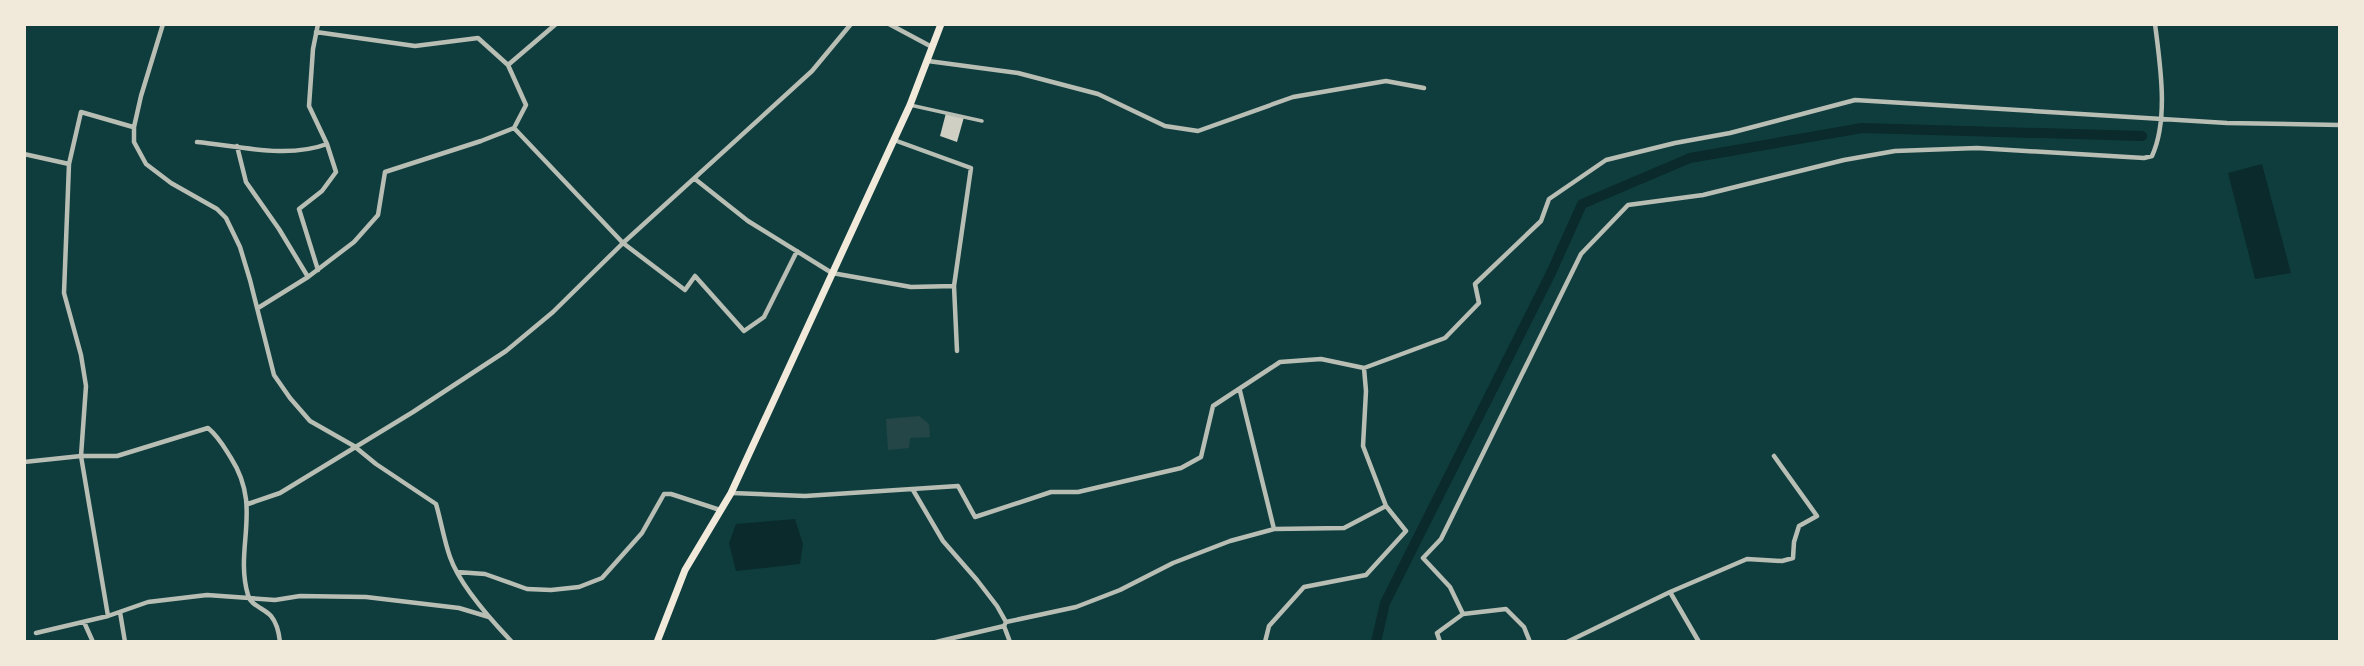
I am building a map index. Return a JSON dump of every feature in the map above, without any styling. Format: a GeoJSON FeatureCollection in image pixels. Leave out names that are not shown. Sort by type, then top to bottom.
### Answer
{"type":"FeatureCollection","features":[{"type":"Feature","properties":{"kind":"main road"},"geometry":{"type":"LineString","coordinates":[[657,642],[685,570],[731,493],[894,140],[941,24]]}},
{"type":"Feature","properties":{"kind":"street"},"geometry":{"type":"LineString","coordinates":[[163,24],[134,127],[134,142],[146,164],[171,183],[217,209],[226,218],[240,247],[274,374],[284,390],[310,421],[354,446],[436,504],[456,572],[512,642]]}},
{"type":"Feature","properties":{"kind":"street"},"geometry":{"type":"LineString","coordinates":[[317,270],[299,209],[322,191],[336,172],[327,144],[309,106],[313,49],[318,24]]}},
{"type":"Feature","properties":{"kind":"street"},"geometry":{"type":"LineString","coordinates":[[508,65],[556,24]]}},
{"type":"Feature","properties":{"kind":"street"},"geometry":{"type":"LineString","coordinates":[[248,504],[281,493],[506,351],[553,312],[623,243],[812,71],[851,24]]}},
{"type":"Feature","properties":{"kind":"street"},"geometry":{"type":"LineString","coordinates":[[889,24],[932,48]]}},
{"type":"Feature","properties":{"kind":"street"},"geometry":{"type":"LineString","coordinates":[[1463,614],[1450,587],[1423,558],[1441,539],[1581,254],[1628,205],[1703,195],[1844,160],[1895,151],[1977,148],[2144,158],[2152,156],[2158,144],[2161,120],[2155,24]]}},
{"type":"Feature","properties":{"kind":"street"},"geometry":{"type":"LineString","coordinates":[[258,309],[308,277],[354,242],[378,215],[385,172],[514,128],[526,106],[508,65],[478,38],[415,46],[316,32]]}},
{"type":"Feature","properties":{"kind":"street"},"geometry":{"type":"LineString","coordinates":[[928,61],[1032,77],[1098,94],[1165,126],[1198,131],[1293,97],[1386,81],[1424,88]]}},
{"type":"Feature","properties":{"kind":"street"},"geometry":{"type":"LineString","coordinates":[[731,493],[805,496],[958,486],[975,517],[1051,492],[1078,492],[1181,468],[1200,457],[1213,407],[1280,362],[1321,359],[1364,368],[1445,338],[1479,303],[1475,284],[1541,221],[1549,198],[1606,160],[1730,133],[1855,100],[2161,120],[2340,125]]}},
{"type":"Feature","properties":{"kind":"street"},"geometry":{"type":"LineString","coordinates":[[910,105],[982,121]]}},
{"type":"Feature","properties":{"kind":"street"},"geometry":{"type":"LineString","coordinates":[[108,616],[81,456],[86,386],[81,355],[64,293],[69,164],[80,112],[134,127]]}},
{"type":"Feature","properties":{"kind":"street"},"geometry":{"type":"LineString","coordinates":[[514,128],[623,243],[685,290],[695,276],[744,331],[764,317],[797,251]]}},
{"type":"Feature","properties":{"kind":"street"},"geometry":{"type":"LineString","coordinates":[[894,140],[971,168],[954,286],[957,351]]}},
{"type":"Feature","properties":{"kind":"street"},"geometry":{"type":"LineString","coordinates":[[197,142],[282,151],[309,151],[327,144]]}},
{"type":"Feature","properties":{"kind":"street"},"geometry":{"type":"LineString","coordinates":[[237,146],[246,182],[308,277]]}},
{"type":"Feature","properties":{"kind":"street"},"geometry":{"type":"LineString","coordinates":[[24,154],[69,164]]}},
{"type":"Feature","properties":{"kind":"street"},"geometry":{"type":"LineString","coordinates":[[695,179],[748,221],[832,273],[911,287],[954,286]]}},
{"type":"Feature","properties":{"kind":"street"},"geometry":{"type":"LineString","coordinates":[[1265,642],[1269,626],[1304,587],[1366,575],[1406,531],[1386,506],[1363,446],[1366,391],[1364,368]]}},
{"type":"Feature","properties":{"kind":"street"},"geometry":{"type":"LineString","coordinates":[[1240,391],[1274,529]]}},
{"type":"Feature","properties":{"kind":"street"},"geometry":{"type":"LineString","coordinates":[[24,461],[81,456],[117,457],[208,428],[217,436],[241,473],[248,504],[244,579],[249,599],[271,616],[278,629],[280,642]]}},
{"type":"Feature","properties":{"kind":"street"},"geometry":{"type":"LineString","coordinates":[[1567,642],[1670,592],[1747,559],[1782,561],[1793,558],[1799,526],[1817,516],[1774,456]]}},
{"type":"Feature","properties":{"kind":"street"},"geometry":{"type":"LineString","coordinates":[[913,490],[943,541],[984,588],[1005,624],[1010,642]]}},
{"type":"Feature","properties":{"kind":"street"},"geometry":{"type":"LineString","coordinates":[[456,572],[485,574],[527,589],[579,587],[603,578],[642,533],[664,494],[721,510]]}},
{"type":"Feature","properties":{"kind":"street"},"geometry":{"type":"LineString","coordinates":[[936,642],[1076,607],[1120,590],[1173,563],[1230,541],[1274,529],[1344,528],[1386,506]]}},
{"type":"Feature","properties":{"kind":"street"},"geometry":{"type":"LineString","coordinates":[[1670,592],[1699,642]]}},
{"type":"Feature","properties":{"kind":"street"},"geometry":{"type":"LineString","coordinates":[[36,633],[108,616],[148,602],[207,595],[275,600],[300,596],[366,597],[460,608],[490,617]]}},
{"type":"Feature","properties":{"kind":"street"},"geometry":{"type":"LineString","coordinates":[[1440,642],[1437,633],[1463,614],[1506,609],[1524,628],[1530,642]]}},
{"type":"Feature","properties":{"kind":"street"},"geometry":{"type":"LineString","coordinates":[[120,612],[125,642]]}},
{"type":"Feature","properties":{"kind":"street"},"geometry":{"type":"LineString","coordinates":[[84,622],[93,642]]}},
{"type":"Feature","properties":{"kind":"shaded area"},"geometry":{"type":"Polygon","coordinates":[[[2262,164],[2291,273],[2255,279],[2228,173],[2262,164]]]}},
{"type":"Feature","properties":{"kind":"shaded area"},"geometry":{"type":"Polygon","coordinates":[[[919,416],[929,424],[930,437],[910,438],[909,448],[888,450],[886,419],[919,416]]]}},
{"type":"Feature","properties":{"kind":"shaded area"},"geometry":{"type":"Polygon","coordinates":[[[795,519],[803,544],[800,564],[736,571],[729,543],[736,524],[795,519]]]}},
{"type":"Feature","properties":{"kind":"building"},"geometry":{"type":"Polygon","coordinates":[[[946,113],[964,117],[957,142],[940,136],[946,113]]]}},
{"type":"Feature","properties":{"kind":"waterway"},"geometry":{"type":"LineString","coordinates":[[1376,642],[1385,603],[1551,273],[1582,204],[1690,158],[1862,128],[2142,136]]}}]}
